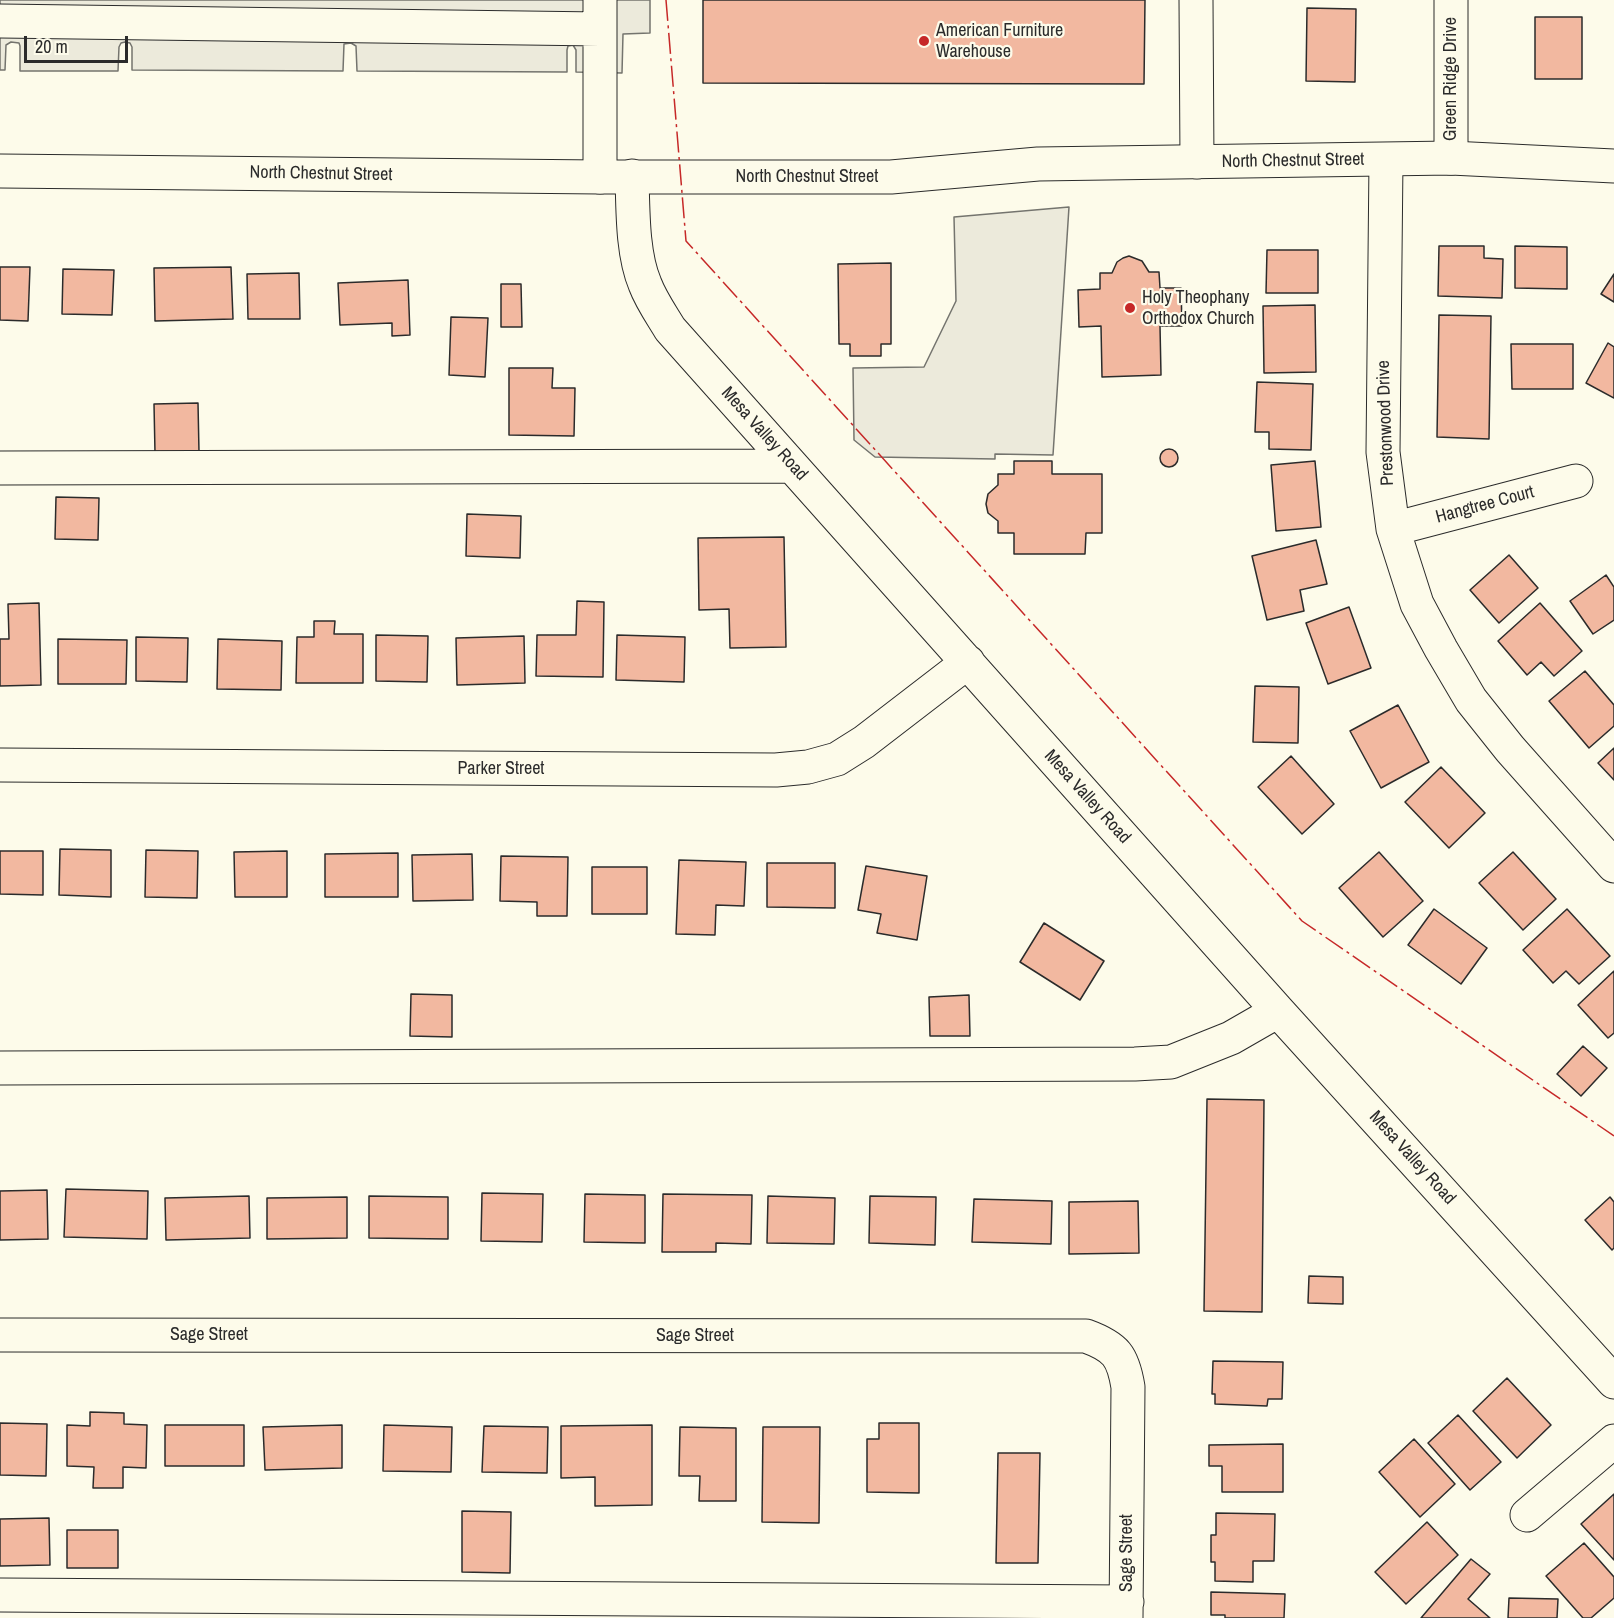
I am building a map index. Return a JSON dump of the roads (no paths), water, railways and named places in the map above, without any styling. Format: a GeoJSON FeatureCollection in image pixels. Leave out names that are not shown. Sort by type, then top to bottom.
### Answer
{"type":"FeatureCollection","features":[{"type":"Feature","properties":{"kind":"street"},"geometry":{"type":"LineString","coordinates":[[1196,0],[1197,162]]}},
{"type":"Feature","properties":{"kind":"street","name":"Green Ridge Drive"},"geometry":{"type":"LineString","coordinates":[[1451,158],[1452,0]]}},
{"type":"Feature","properties":{"kind":"street"},"geometry":{"type":"LineString","coordinates":[[0,21],[600,14]]}},
{"type":"Feature","properties":{"kind":"street","name":"Mesa Valley Road"},"geometry":{"type":"LineString","coordinates":[[600,14],[616,176],[644,282],[670,329],[1278,1011],[1610,1369]]}},
{"type":"Feature","properties":{"kind":"street","name":"North Chestnut Street"},"geometry":{"type":"LineString","coordinates":[[0,171],[891,177],[1038,164],[1451,158],[1614,166]]}},
{"type":"Feature","properties":{"kind":"street","name":"Prestonwood Drive"},"geometry":{"type":"LineString","coordinates":[[1386,160],[1383,452],[1393,529],[1417,604],[1440,649],[1471,700],[1510,749],[1614,866]]}},
{"type":"Feature","properties":{"kind":"street"},"geometry":{"type":"LineString","coordinates":[[0,468],[792,466]]}},
{"type":"Feature","properties":{"kind":"street","name":"Hangtree Court"},"geometry":{"type":"LineString","coordinates":[[1393,529],[1576,481]]}},
{"type":"Feature","properties":{"kind":"street","name":"Parker Street"},"geometry":{"type":"LineString","coordinates":[[0,765],[765,770],[808,767],[837,759],[864,742],[968,662]]}},
{"type":"Feature","properties":{"kind":"street"},"geometry":{"type":"LineString","coordinates":[[0,1068],[1134,1064],[1171,1062],[1231,1038],[1278,1011]]}},
{"type":"Feature","properties":{"kind":"street","name":"Sage Street"},"geometry":{"type":"LineString","coordinates":[[0,1335],[1086,1336],[1104,1343],[1117,1353],[1125,1367],[1128,1387],[1126,1610]]}},
{"type":"Feature","properties":{"kind":"street"},"geometry":{"type":"LineString","coordinates":[[1527,1515],[1614,1441]]}},
{"type":"Feature","properties":{"kind":"street"},"geometry":{"type":"LineString","coordinates":[[0,1595],[1126,1610]]}},
{"type":"Feature","properties":{"kind":"place","name":"American Furniture Warehouse"},"geometry":{"type":"Point","coordinates":[924,41]}},
{"type":"Feature","properties":{"kind":"place","name":"Holy Theophany Orthodox Church"},"geometry":{"type":"Point","coordinates":[1130,308]}}]}
